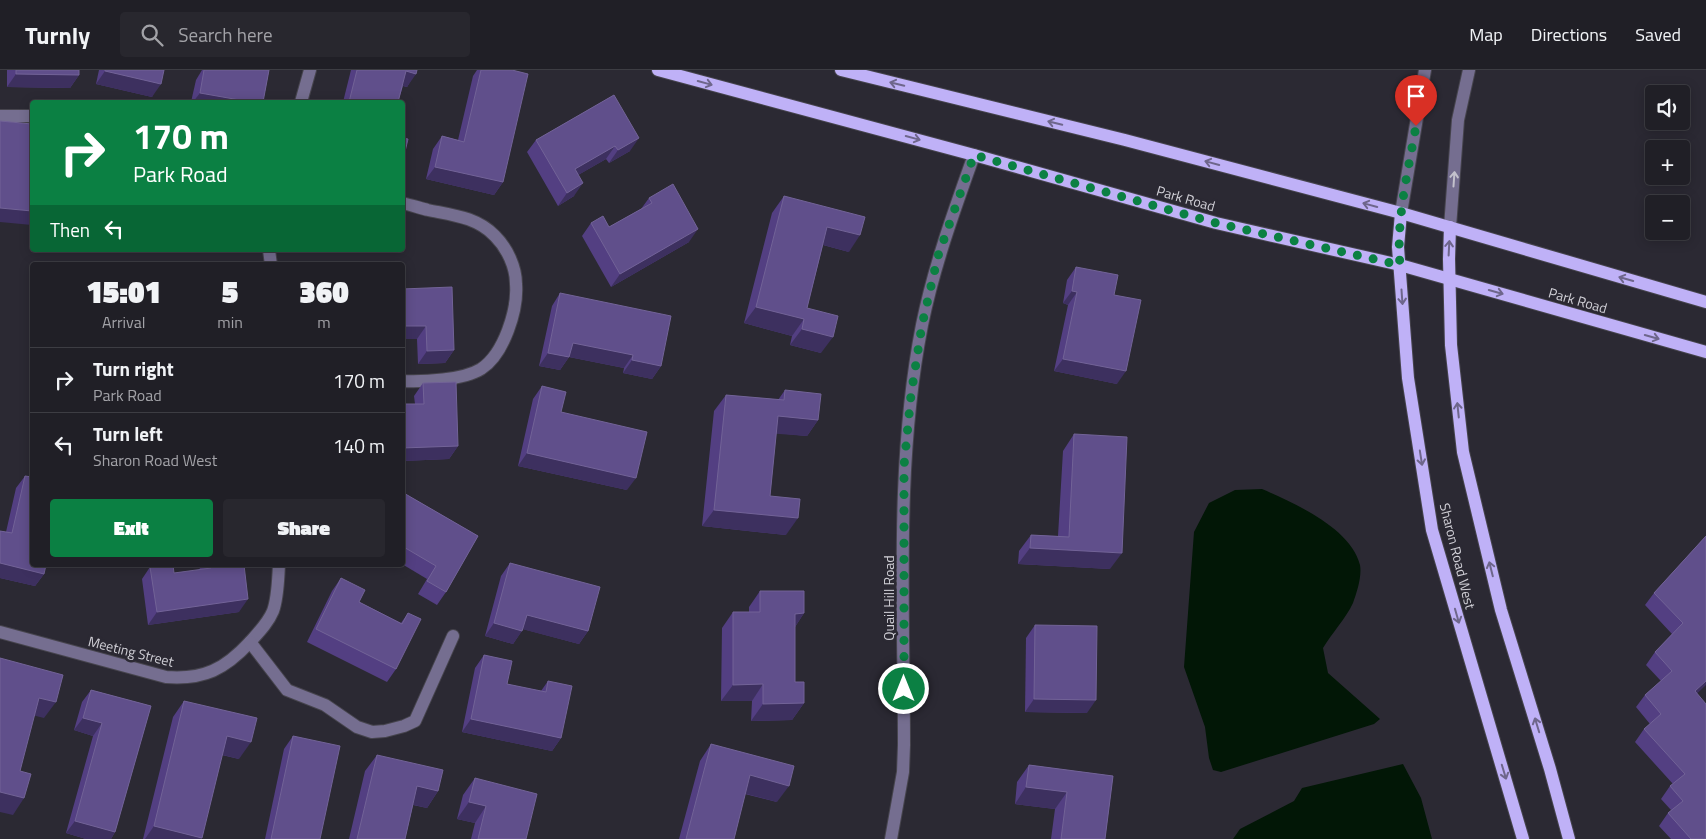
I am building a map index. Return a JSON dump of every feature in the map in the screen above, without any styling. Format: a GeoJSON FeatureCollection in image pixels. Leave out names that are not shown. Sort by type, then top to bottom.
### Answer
{"type":"FeatureCollection","features":[{"type":"Feature","properties":{"kind":"main road","name":"Park Road"},"geometry":{"type":"LineString","coordinates":[[658,70],[974,155],[1216,223],[1400,265],[1706,352]]}},
{"type":"Feature","properties":{"kind":"main road"},"geometry":{"type":"LineString","coordinates":[[841,70],[1125,140],[1450,227],[1706,302]]}},
{"type":"Feature","properties":{"kind":"main road","name":"Sharon Road West"},"geometry":{"type":"LineString","coordinates":[[1401,214],[1398,247],[1408,378],[1432,530],[1524,839]]}},
{"type":"Feature","properties":{"kind":"main road","name":"Sharon Road West"},"geometry":{"type":"LineString","coordinates":[[1450,227],[1451,345],[1463,452],[1501,610],[1550,769],[1569,839]]}},
{"type":"Feature","properties":{"kind":"street"},"geometry":{"type":"LineString","coordinates":[[302,100],[310,70]]}},
{"type":"Feature","properties":{"kind":"street"},"geometry":{"type":"LineString","coordinates":[[1401,214],[1425,70]]}},
{"type":"Feature","properties":{"kind":"street"},"geometry":{"type":"LineString","coordinates":[[1450,227],[1458,120],[1469,70]]}},
{"type":"Feature","properties":{"kind":"street"},"geometry":{"type":"LineString","coordinates":[[0,116],[30,116]]}},
{"type":"Feature","properties":{"kind":"street","name":"Quail Hill Road"},"geometry":{"type":"LineString","coordinates":[[891,839],[903,772],[904,484],[911,395],[922,325],[938,256],[974,155]]}},
{"type":"Feature","properties":{"kind":"street"},"geometry":{"type":"LineString","coordinates":[[405,204],[456,215],[477,223],[494,235],[510,258],[516,284],[515,306],[507,332],[498,351],[482,368],[465,377],[405,381]]}},
{"type":"Feature","properties":{"kind":"street","name":"Meeting Street"},"geometry":{"type":"LineString","coordinates":[[0,632],[166,677],[200,676],[222,668],[240,654],[263,629],[273,610],[278,589],[279,567]]}},
{"type":"Feature","properties":{"kind":"street"},"geometry":{"type":"LineString","coordinates":[[250,642],[287,690],[325,705],[357,727],[372,732],[385,732],[415,721],[454,636]]}},
{"type":"Feature","properties":{"kind":"shaded area"},"geometry":{"type":"Polygon","coordinates":[[[1262,489],[1320,518],[1345,539],[1355,552],[1360,565],[1360,574],[1355,599],[1347,614],[1323,648],[1328,673],[1380,719],[1374,724],[1221,772],[1213,770],[1209,758],[1205,727],[1184,667],[1194,532],[1209,503],[1235,490],[1262,489]]]}},
{"type":"Feature","properties":{"kind":"shaded area"},"geometry":{"type":"Polygon","coordinates":[[[1403,764],[1421,798],[1432,839],[1233,839],[1240,829],[1294,801],[1302,788],[1403,764]]]}},
{"type":"Feature","properties":{"kind":"building"},"geometry":{"type":"Polygon","coordinates":[[[16,70],[79,70],[79,75],[16,74],[16,70]]]}},
{"type":"Feature","properties":{"kind":"building"},"geometry":{"type":"Polygon","coordinates":[[[105,70],[164,70],[161,84],[105,70]]]}},
{"type":"Feature","properties":{"kind":"building"},"geometry":{"type":"Polygon","coordinates":[[[204,70],[269,70],[263,100],[240,100],[200,93],[204,70]]]}},
{"type":"Feature","properties":{"kind":"building"},"geometry":{"type":"Polygon","coordinates":[[[357,70],[417,70],[416,74],[406,71],[399,100],[350,100],[357,70]]]}},
{"type":"Feature","properties":{"kind":"building"},"geometry":{"type":"Polygon","coordinates":[[[481,70],[512,70],[528,74],[503,182],[435,167],[442,136],[464,142],[481,70]]]}},
{"type":"Feature","properties":{"kind":"building"},"geometry":{"type":"Polygon","coordinates":[[[614,95],[639,138],[618,150],[615,146],[575,169],[583,183],[567,193],[536,140],[614,95]]]}},
{"type":"Feature","properties":{"kind":"building"},"geometry":{"type":"Polygon","coordinates":[[[0,121],[30,124],[30,211],[0,208],[0,121]]]}},
{"type":"Feature","properties":{"kind":"building"},"geometry":{"type":"Polygon","coordinates":[[[405,138],[408,139],[405,152],[405,138]]]}},
{"type":"Feature","properties":{"kind":"building"},"geometry":{"type":"Polygon","coordinates":[[[673,184],[698,229],[620,274],[591,223],[603,216],[609,227],[652,203],[649,198],[673,184]]]}},
{"type":"Feature","properties":{"kind":"building"},"geometry":{"type":"Polygon","coordinates":[[[784,196],[865,217],[860,235],[827,227],[807,308],[838,316],[833,337],[802,329],[804,319],[756,307],[784,196]]]}},
{"type":"Feature","properties":{"kind":"building"},"geometry":{"type":"Polygon","coordinates":[[[1076,267],[1118,275],[1114,295],[1141,300],[1126,371],[1063,359],[1077,292],[1072,291],[1076,267]]]}},
{"type":"Feature","properties":{"kind":"building"},"geometry":{"type":"Polygon","coordinates":[[[452,287],[454,350],[427,351],[426,326],[405,326],[405,289],[452,287]]]}},
{"type":"Feature","properties":{"kind":"building"},"geometry":{"type":"Polygon","coordinates":[[[560,293],[671,316],[661,366],[632,360],[633,355],[573,343],[569,357],[548,353],[560,293]]]}},
{"type":"Feature","properties":{"kind":"building"},"geometry":{"type":"Polygon","coordinates":[[[456,382],[458,446],[405,448],[405,404],[424,404],[423,383],[456,382]]]}},
{"type":"Feature","properties":{"kind":"building"},"geometry":{"type":"Polygon","coordinates":[[[542,386],[566,392],[561,412],[647,432],[636,478],[527,453],[542,386]]]}},
{"type":"Feature","properties":{"kind":"building"},"geometry":{"type":"Polygon","coordinates":[[[785,390],[821,394],[818,420],[778,416],[770,496],[800,499],[798,518],[714,510],[726,395],[784,400],[785,390]]]}},
{"type":"Feature","properties":{"kind":"building"},"geometry":{"type":"Polygon","coordinates":[[[1074,434],[1127,437],[1122,553],[1030,548],[1031,535],[1069,537],[1074,434]]]}},
{"type":"Feature","properties":{"kind":"building"},"geometry":{"type":"Polygon","coordinates":[[[25,476],[30,477],[30,567],[46,567],[44,574],[0,563],[0,531],[12,533],[25,476]]]}},
{"type":"Feature","properties":{"kind":"building"},"geometry":{"type":"Polygon","coordinates":[[[405,494],[478,536],[446,592],[427,581],[436,566],[405,548],[405,494]]]}},
{"type":"Feature","properties":{"kind":"building"},"geometry":{"type":"Polygon","coordinates":[[[1706,536],[1706,681],[1695,691],[1706,704],[1706,839],[1691,839],[1668,813],[1683,801],[1670,786],[1685,774],[1644,729],[1661,714],[1645,695],[1672,671],[1655,652],[1683,623],[1654,593],[1706,536]]]}},
{"type":"Feature","properties":{"kind":"building"},"geometry":{"type":"Polygon","coordinates":[[[510,563],[600,587],[588,631],[527,615],[522,631],[494,623],[510,563]]]}},
{"type":"Feature","properties":{"kind":"building"},"geometry":{"type":"Polygon","coordinates":[[[150,567],[173,567],[174,573],[211,567],[244,567],[248,599],[157,612],[150,567]]]}},
{"type":"Feature","properties":{"kind":"building"},"geometry":{"type":"Polygon","coordinates":[[[341,578],[365,590],[359,602],[402,624],[408,613],[421,619],[396,669],[316,629],[341,578]]]}},
{"type":"Feature","properties":{"kind":"building"},"geometry":{"type":"Polygon","coordinates":[[[760,591],[804,591],[804,613],[795,614],[795,682],[804,682],[804,703],[763,704],[763,684],[733,685],[733,612],[760,612],[760,591]]]}},
{"type":"Feature","properties":{"kind":"building"},"geometry":{"type":"Polygon","coordinates":[[[1035,625],[1097,626],[1096,700],[1034,699],[1035,625]]]}},
{"type":"Feature","properties":{"kind":"building"},"geometry":{"type":"Polygon","coordinates":[[[484,655],[512,661],[507,684],[546,692],[548,681],[572,686],[561,738],[471,719],[484,655]]]}},
{"type":"Feature","properties":{"kind":"building"},"geometry":{"type":"Polygon","coordinates":[[[0,658],[63,675],[56,702],[39,698],[20,771],[31,774],[24,798],[0,792],[0,658]]]}},
{"type":"Feature","properties":{"kind":"building"},"geometry":{"type":"Polygon","coordinates":[[[91,690],[151,706],[115,832],[75,821],[102,723],[83,718],[91,690]]]}},
{"type":"Feature","properties":{"kind":"building"},"geometry":{"type":"Polygon","coordinates":[[[184,701],[257,718],[251,742],[227,736],[202,838],[154,826],[184,701]]]}},
{"type":"Feature","properties":{"kind":"building"},"geometry":{"type":"Polygon","coordinates":[[[293,736],[340,746],[320,839],[271,839],[293,736]]]}},
{"type":"Feature","properties":{"kind":"building"},"geometry":{"type":"Polygon","coordinates":[[[711,744],[794,766],[789,786],[750,775],[734,839],[686,839],[711,744]]]}},
{"type":"Feature","properties":{"kind":"building"},"geometry":{"type":"Polygon","coordinates":[[[377,755],[443,770],[438,791],[417,786],[405,839],[357,839],[377,755]]]}},
{"type":"Feature","properties":{"kind":"building"},"geometry":{"type":"Polygon","coordinates":[[[1029,765],[1113,776],[1105,839],[1061,839],[1067,792],[1026,787],[1029,765]]]}},
{"type":"Feature","properties":{"kind":"building"},"geometry":{"type":"Polygon","coordinates":[[[475,778],[537,794],[526,839],[478,839],[486,806],[469,802],[475,778]]]}},
{"type":"Feature","properties":{"kind":"route"},"geometry":{"type":"LineString","coordinates":[[904,689],[904,466],[911,395],[922,325],[938,256],[974,155],[1216,223],[1400,265],[1398,247],[1401,214],[1416,126]]}}]}
